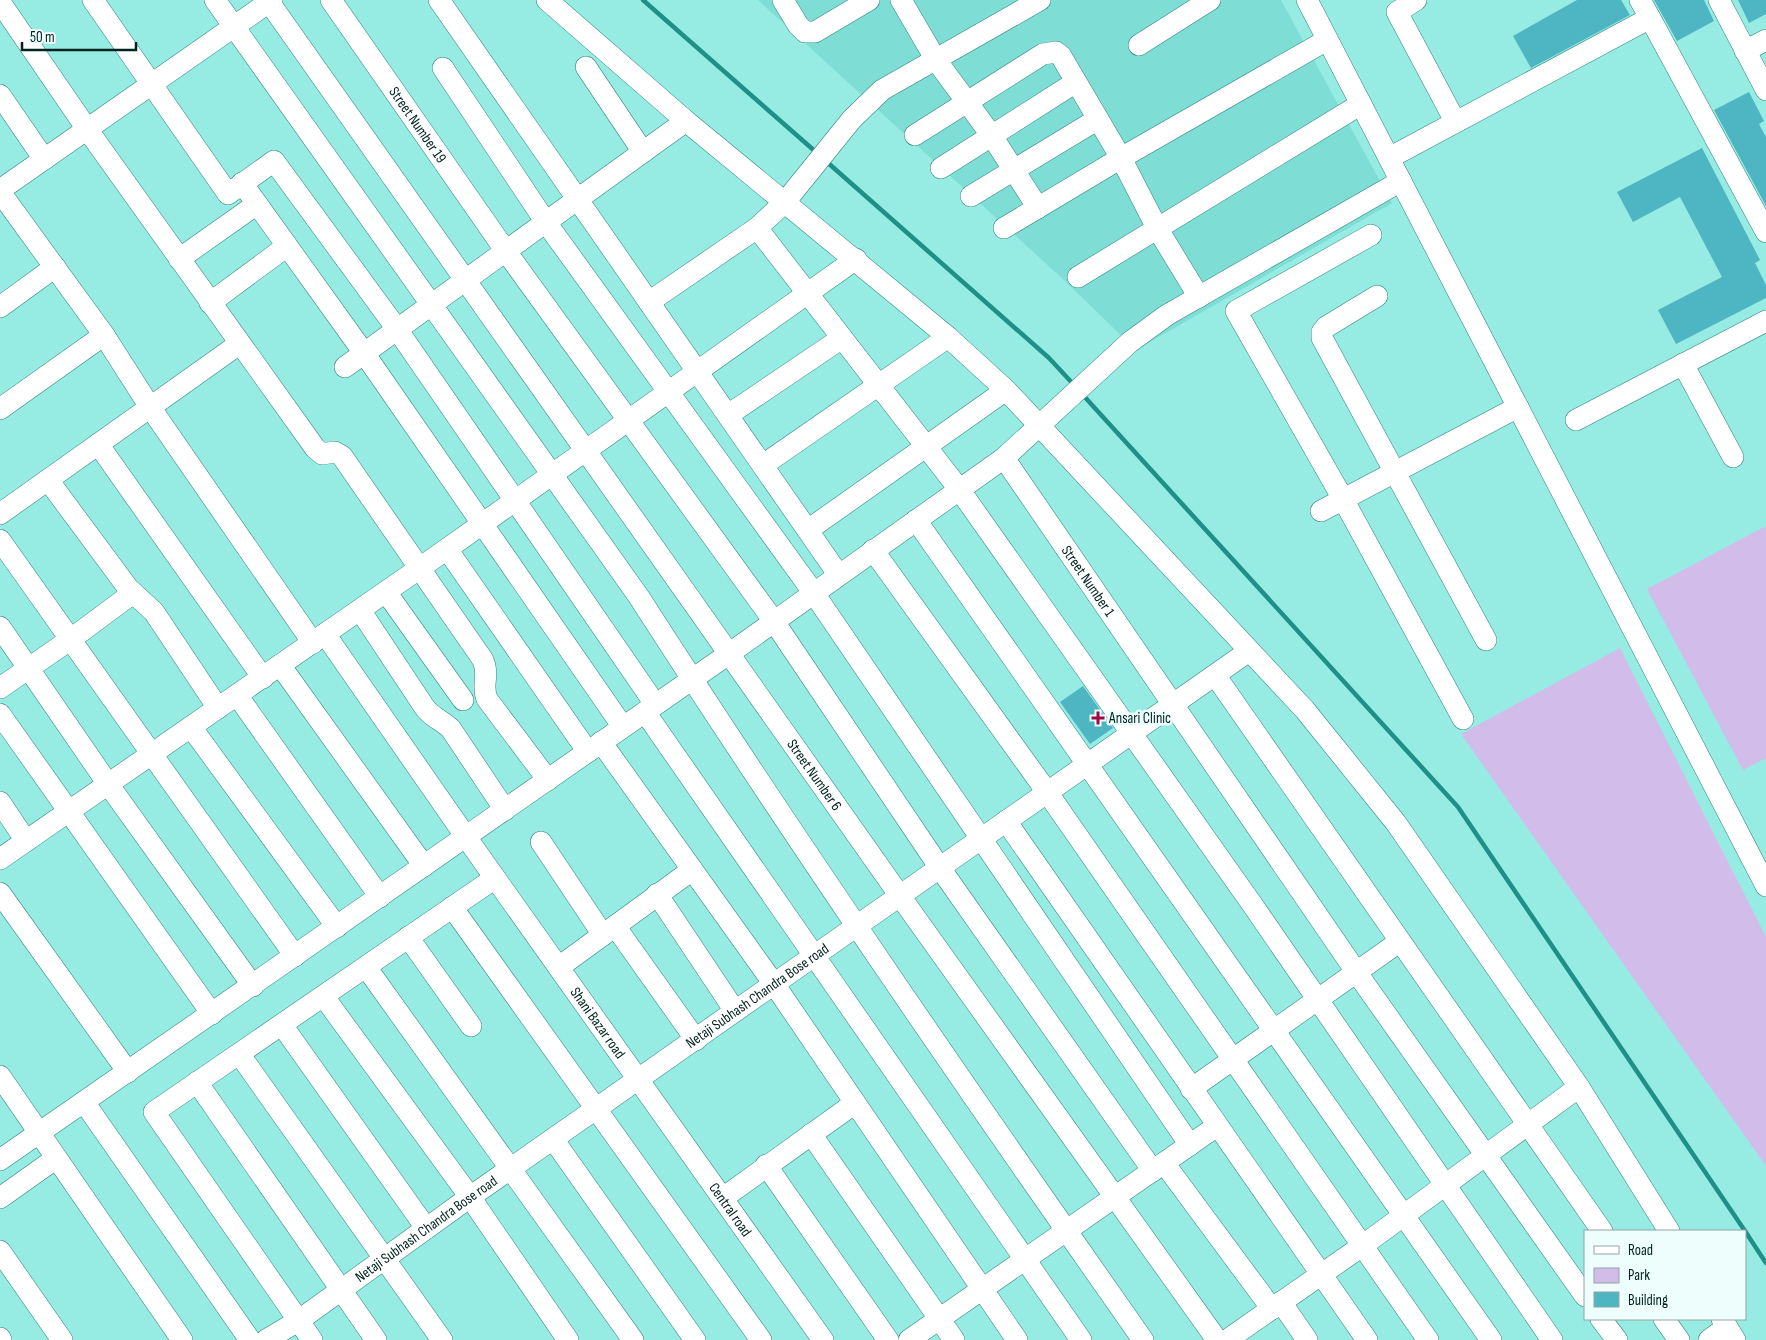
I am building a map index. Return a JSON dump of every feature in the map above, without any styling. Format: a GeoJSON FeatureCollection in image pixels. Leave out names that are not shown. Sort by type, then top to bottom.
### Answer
{"type":"FeatureCollection","features":[{"type":"Feature","properties":{"kind":"street"},"geometry":{"type":"LineString","coordinates":[[93,0],[228,194],[274,161],[397,329],[514,502],[814,956],[1081,1340]]}},
{"type":"Feature","properties":{"kind":"street"},"geometry":{"type":"LineString","coordinates":[[214,0],[432,303],[639,597],[691,680],[1066,1231],[1143,1340]]}},
{"type":"Feature","properties":{"kind":"street","name":"Street Number 19"},"geometry":{"type":"LineString","coordinates":[[331,0],[505,250],[773,620],[940,868],[1158,1167],[1307,1340]]}},
{"type":"Feature","properties":{"kind":"street"},"geometry":{"type":"LineString","coordinates":[[438,0],[838,574]]}},
{"type":"Feature","properties":{"kind":"street"},"geometry":{"type":"LineString","coordinates":[[547,0],[686,121],[789,197],[856,259],[948,336],[1006,390],[1040,424],[1311,718],[1396,822],[1579,1087],[1669,1230]]}},
{"type":"Feature","properties":{"kind":"street"},"geometry":{"type":"LineString","coordinates":[[783,0],[798,25],[806,32],[815,32],[869,0]]}},
{"type":"Feature","properties":{"kind":"street"},"geometry":{"type":"LineString","coordinates":[[901,0],[936,60],[992,136],[1038,208]]}},
{"type":"Feature","properties":{"kind":"street"},"geometry":{"type":"LineString","coordinates":[[649,302],[757,228],[789,197],[852,119],[882,90],[1040,0]]}},
{"type":"Feature","properties":{"kind":"street"},"geometry":{"type":"LineString","coordinates":[[1139,45],[1210,0]]}},
{"type":"Feature","properties":{"kind":"street"},"geometry":{"type":"LineString","coordinates":[[1307,0],[1766,886]]}},
{"type":"Feature","properties":{"kind":"street"},"geometry":{"type":"LineString","coordinates":[[1416,0],[1397,12],[1456,121]]}},
{"type":"Feature","properties":{"kind":"street"},"geometry":{"type":"LineString","coordinates":[[1719,0],[1766,90]]}},
{"type":"Feature","properties":{"kind":"street"},"geometry":{"type":"LineString","coordinates":[[0,191],[270,1]]}},
{"type":"Feature","properties":{"kind":"street","name":"Street Number 6"},"geometry":{"type":"LineString","coordinates":[[270,1],[900,896],[1217,1340]]}},
{"type":"Feature","properties":{"kind":"street"},"geometry":{"type":"LineString","coordinates":[[0,2],[87,129],[315,448],[322,454],[335,452],[342,456],[483,660],[488,672],[483,689],[487,699],[548,780]]}},
{"type":"Feature","properties":{"kind":"street"},"geometry":{"type":"LineString","coordinates":[[1389,158],[1456,121],[1645,9],[1766,232]]}},
{"type":"Feature","properties":{"kind":"street"},"geometry":{"type":"LineString","coordinates":[[1004,228],[1121,158],[1327,40]]}},
{"type":"Feature","properties":{"kind":"street"},"geometry":{"type":"LineString","coordinates":[[1746,51],[1766,40]]}},
{"type":"Feature","properties":{"kind":"street"},"geometry":{"type":"LineString","coordinates":[[915,135],[1050,51],[1061,56],[1121,158],[1158,228],[1198,296]]}},
{"type":"Feature","properties":{"kind":"street"},"geometry":{"type":"LineString","coordinates":[[586,67],[643,152]]}},
{"type":"Feature","properties":{"kind":"street"},"geometry":{"type":"LineString","coordinates":[[444,68],[545,221],[813,592],[980,840],[1190,1145]]}},
{"type":"Feature","properties":{"kind":"street"},"geometry":{"type":"LineString","coordinates":[[941,168],[1076,82]]}},
{"type":"Feature","properties":{"kind":"street"},"geometry":{"type":"LineString","coordinates":[[0,95],[44,159]]}},
{"type":"Feature","properties":{"kind":"street"},"geometry":{"type":"LineString","coordinates":[[1078,277],[1361,104]]}},
{"type":"Feature","properties":{"kind":"street"},"geometry":{"type":"LineString","coordinates":[[970,196],[1015,171],[1098,119]]}},
{"type":"Feature","properties":{"kind":"street"},"geometry":{"type":"LineString","coordinates":[[345,367],[576,198],[686,121]]}},
{"type":"Feature","properties":{"kind":"street"},"geometry":{"type":"LineString","coordinates":[[0,1160],[730,653],[773,620],[1004,458],[1056,408],[1130,342],[1167,315],[1401,181]]}},
{"type":"Feature","properties":{"kind":"street"},"geometry":{"type":"LineString","coordinates":[[242,183],[364,353],[623,727]]}},
{"type":"Feature","properties":{"kind":"street","name":"Shani Bazar road"},"geometry":{"type":"LineString","coordinates":[[0,191],[104,336],[150,407],[466,837],[639,1079]]}},
{"type":"Feature","properties":{"kind":"street"},"geometry":{"type":"LineString","coordinates":[[179,259],[257,204]]}},
{"type":"Feature","properties":{"kind":"street"},"geometry":{"type":"LineString","coordinates":[[757,228],[960,489],[1318,1000],[1552,1340]]}},
{"type":"Feature","properties":{"kind":"street"},"geometry":{"type":"LineString","coordinates":[[1236,310],[1371,235]]}},
{"type":"Feature","properties":{"kind":"street"},"geometry":{"type":"LineString","coordinates":[[210,303],[287,246]]}},
{"type":"Feature","properties":{"kind":"street"},"geometry":{"type":"LineString","coordinates":[[0,859],[386,592],[856,259]]}},
{"type":"Feature","properties":{"kind":"street"},"geometry":{"type":"LineString","coordinates":[[0,307],[54,267]]}},
{"type":"Feature","properties":{"kind":"street"},"geometry":{"type":"LineString","coordinates":[[1220,285],[1343,499],[1463,719]]}},
{"type":"Feature","properties":{"kind":"street"},"geometry":{"type":"LineString","coordinates":[[1377,296],[1326,327],[1322,338],[1486,640]]}},
{"type":"Feature","properties":{"kind":"street"},"geometry":{"type":"LineString","coordinates":[[1576,420],[1766,321]]}},
{"type":"Feature","properties":{"kind":"street"},"geometry":{"type":"LineString","coordinates":[[0,408],[104,336]]}},
{"type":"Feature","properties":{"kind":"street"},"geometry":{"type":"LineString","coordinates":[[763,465],[948,336]]}},
{"type":"Feature","properties":{"kind":"street"},"geometry":{"type":"LineString","coordinates":[[728,415],[842,338]]}},
{"type":"Feature","properties":{"kind":"street"},"geometry":{"type":"LineString","coordinates":[[0,514],[239,344]]}},
{"type":"Feature","properties":{"kind":"street"},"geometry":{"type":"LineString","coordinates":[[1683,364],[1733,457]]}},
{"type":"Feature","properties":{"kind":"street"},"geometry":{"type":"LineString","coordinates":[[808,530],[1006,390]]}},
{"type":"Feature","properties":{"kind":"street"},"geometry":{"type":"LineString","coordinates":[[1321,511],[1518,407]]}},
{"type":"Feature","properties":{"kind":"street"},"geometry":{"type":"LineString","coordinates":[[98,444],[263,678]]}},
{"type":"Feature","properties":{"kind":"street","name":"Street Number 1"},"geometry":{"type":"LineString","coordinates":[[1004,458],[1357,973],[1484,1156],[1584,1295]]}},
{"type":"Feature","properties":{"kind":"street"},"geometry":{"type":"LineString","coordinates":[[48,480],[133,593],[154,612],[218,708]]}},
{"type":"Feature","properties":{"kind":"street"},"geometry":{"type":"LineString","coordinates":[[916,520],[1402,1216],[1491,1340]]}},
{"type":"Feature","properties":{"kind":"street"},"geometry":{"type":"LineString","coordinates":[[0,540],[295,956]]}},
{"type":"Feature","properties":{"kind":"street"},"geometry":{"type":"LineString","coordinates":[[447,549],[594,747],[692,870],[774,984],[981,1290],[1017,1340]]}},
{"type":"Feature","properties":{"kind":"street"},"geometry":{"type":"LineString","coordinates":[[872,550],[1047,792],[1428,1340]]}},
{"type":"Feature","properties":{"kind":"street"},"geometry":{"type":"LineString","coordinates":[[386,592],[463,700]]}},
{"type":"Feature","properties":{"kind":"street"},"geometry":{"type":"LineString","coordinates":[[0,688],[71,640],[133,593]]}},
{"type":"Feature","properties":{"kind":"street"},"geometry":{"type":"LineString","coordinates":[[360,610],[426,708],[434,719],[443,722],[451,729],[505,810]]}},
{"type":"Feature","properties":{"kind":"street"},"geometry":{"type":"LineString","coordinates":[[0,627],[108,784],[253,986]]}},
{"type":"Feature","properties":{"kind":"street","name":"Netaji Subhash Chandra Bose road"},"geometry":{"type":"LineString","coordinates":[[266,1340],[298,1321],[470,1197],[1249,651]]}},
{"type":"Feature","properties":{"kind":"street"},"geometry":{"type":"LineString","coordinates":[[280,665],[424,866]]}},
{"type":"Feature","properties":{"kind":"street"},"geometry":{"type":"LineString","coordinates":[[1214,675],[1601,1230]]}},
{"type":"Feature","properties":{"kind":"street"},"geometry":{"type":"LineString","coordinates":[[237,695],[380,897]]}},
{"type":"Feature","properties":{"kind":"street"},"geometry":{"type":"LineString","coordinates":[[0,714],[212,1014]]}},
{"type":"Feature","properties":{"kind":"street"},"geometry":{"type":"LineString","coordinates":[[191,727],[337,927]]}},
{"type":"Feature","properties":{"kind":"street"},"geometry":{"type":"LineString","coordinates":[[0,802],[26,841]]}},
{"type":"Feature","properties":{"kind":"street"},"geometry":{"type":"LineString","coordinates":[[1006,821],[1367,1340]]}},
{"type":"Feature","properties":{"kind":"street"},"geometry":{"type":"LineString","coordinates":[[541,842],[696,1040]]}},
{"type":"Feature","properties":{"kind":"street"},"geometry":{"type":"LineString","coordinates":[[559,967],[692,870]]}},
{"type":"Feature","properties":{"kind":"street"},"geometry":{"type":"LineString","coordinates":[[312,1340],[154,1112],[240,1055],[495,878]]}},
{"type":"Feature","properties":{"kind":"street"},"geometry":{"type":"LineString","coordinates":[[0,893],[128,1072]]}},
{"type":"Feature","properties":{"kind":"street"},"geometry":{"type":"LineString","coordinates":[[657,894],[735,1011]]}},
{"type":"Feature","properties":{"kind":"street"},"geometry":{"type":"LineString","coordinates":[[452,907],[761,1340]]}},
{"type":"Feature","properties":{"kind":"street"},"geometry":{"type":"LineString","coordinates":[[408,937],[471,1026]]}},
{"type":"Feature","properties":{"kind":"street"},"geometry":{"type":"LineString","coordinates":[[1191,1089],[1399,942]]}},
{"type":"Feature","properties":{"kind":"street"},"geometry":{"type":"LineString","coordinates":[[366,967],[452,1090],[512,1168],[633,1340]]}},
{"type":"Feature","properties":{"kind":"street"},"geometry":{"type":"LineString","coordinates":[[324,997],[470,1197],[568,1340]]}},
{"type":"Feature","properties":{"kind":"street"},"geometry":{"type":"LineString","coordinates":[[282,1025],[426,1228]]}},
{"type":"Feature","properties":{"kind":"street"},"geometry":{"type":"LineString","coordinates":[[240,1055],[442,1340]]}},
{"type":"Feature","properties":{"kind":"street"},"geometry":{"type":"LineString","coordinates":[[0,1076],[38,1134],[182,1340]]}},
{"type":"Feature","properties":{"kind":"street","name":"Central road"},"geometry":{"type":"LineString","coordinates":[[639,1079],[823,1340]]}},
{"type":"Feature","properties":{"kind":"street"},"geometry":{"type":"LineString","coordinates":[[197,1082],[376,1340]]}},
{"type":"Feature","properties":{"kind":"street"},"geometry":{"type":"LineString","coordinates":[[1238,1337],[1276,1305],[1362,1246],[1579,1087]]}},
{"type":"Feature","properties":{"kind":"street"},"geometry":{"type":"LineString","coordinates":[[84,1102],[250,1340]]}},
{"type":"Feature","properties":{"kind":"street"},"geometry":{"type":"LineString","coordinates":[[723,1198],[766,1165],[855,1103]]}},
{"type":"Feature","properties":{"kind":"street"},"geometry":{"type":"LineString","coordinates":[[909,1340],[1217,1126]]}},
{"type":"Feature","properties":{"kind":"street"},"geometry":{"type":"LineString","coordinates":[[811,1134],[954,1340]]}},
{"type":"Feature","properties":{"kind":"street"},"geometry":{"type":"LineString","coordinates":[[554,1139],[694,1340]]}},
{"type":"Feature","properties":{"kind":"street"},"geometry":{"type":"LineString","coordinates":[[0,1198],[55,1158]]}},
{"type":"Feature","properties":{"kind":"street"},"geometry":{"type":"LineString","coordinates":[[766,1165],[888,1340]]}},
{"type":"Feature","properties":{"kind":"street"},"geometry":{"type":"LineString","coordinates":[[0,1251],[62,1340]]}},
{"type":"Feature","properties":{"kind":"street"},"geometry":{"type":"LineString","coordinates":[[1603,1320],[1617,1340]]}},
{"type":"Feature","properties":{"kind":"street"},"geometry":{"type":"LineString","coordinates":[[1665,1320],[1679,1340]]}},
{"type":"Feature","properties":{"kind":"street"},"geometry":{"type":"LineString","coordinates":[[1709,1340],[1728,1329]]}},
{"type":"Feature","properties":{"kind":"shaded area"},"geometry":{"type":"Polygon","coordinates":[[[758,0],[1281,0],[1392,203],[1136,350],[1065,281],[758,0]]]}},
{"type":"Feature","properties":{"kind":"green space"},"geometry":{"type":"Polygon","coordinates":[[[1766,526],[1766,758],[1743,770],[1647,589],[1766,526]]]}},
{"type":"Feature","properties":{"kind":"green space"},"geometry":{"type":"Polygon","coordinates":[[[1620,648],[1766,937],[1766,1166],[1461,734],[1620,648]]]}},
{"type":"Feature","properties":{"kind":"building"},"geometry":{"type":"Polygon","coordinates":[[[1577,0],[1621,0],[1630,15],[1531,68],[1513,36],[1577,0]]]}},
{"type":"Feature","properties":{"kind":"building"},"geometry":{"type":"Polygon","coordinates":[[[1654,0],[1704,0],[1714,21],[1677,41],[1654,0]]]}},
{"type":"Feature","properties":{"kind":"building"},"geometry":{"type":"Polygon","coordinates":[[[1738,0],[1766,0],[1766,14],[1749,23],[1738,0]]]}},
{"type":"Feature","properties":{"kind":"building"},"geometry":{"type":"Polygon","coordinates":[[[1749,92],[1764,121],[1759,124],[1766,137],[1766,206],[1714,110],[1749,92]]]}},
{"type":"Feature","properties":{"kind":"building"},"geometry":{"type":"Polygon","coordinates":[[[1702,148],[1760,260],[1755,263],[1766,285],[1766,298],[1676,344],[1658,310],[1722,277],[1680,197],[1633,222],[1617,192],[1702,148]]]}},
{"type":"Feature","properties":{"kind":"building"},"geometry":{"type":"Polygon","coordinates":[[[1083,686],[1113,728],[1090,744],[1060,702],[1083,686]]]}},
{"type":"Feature","properties":{"kind":"waterway"},"geometry":{"type":"LineString","coordinates":[[643,0],[817,153]]}},
{"type":"Feature","properties":{"kind":"waterway"},"geometry":{"type":"LineString","coordinates":[[827,162],[1049,358],[1075,386]]}},
{"type":"Feature","properties":{"kind":"waterway"},"geometry":{"type":"LineString","coordinates":[[1082,394],[1458,807],[1744,1230]]}},
{"type":"Feature","properties":{"kind":"waterway"},"geometry":{"type":"LineString","coordinates":[[1746,1233],[1766,1263]]}},
{"type":"Feature","properties":{"kind":"place","name":"Ansari Clinic"},"geometry":{"type":"Point","coordinates":[1098,718]}}]}
